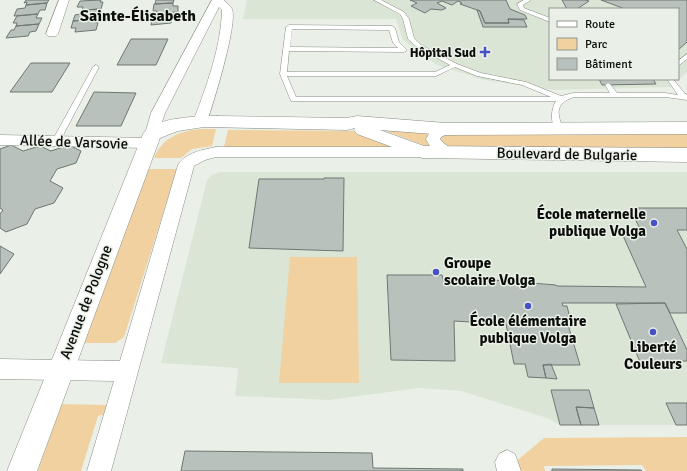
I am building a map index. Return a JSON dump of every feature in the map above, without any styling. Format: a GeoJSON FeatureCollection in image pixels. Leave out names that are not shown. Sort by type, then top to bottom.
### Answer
{"type":"FeatureCollection","features":[{"type":"Feature","properties":{"kind":"street"},"geometry":{"type":"LineString","coordinates":[[52,34],[64,0]]}},
{"type":"Feature","properties":{"kind":"street"},"geometry":{"type":"LineString","coordinates":[[150,138],[158,114],[218,0],[227,10],[227,22],[219,58],[200,122]]}},
{"type":"Feature","properties":{"kind":"street","name":"Boulevard de Bulgarie"},"geometry":{"type":"LineString","coordinates":[[150,138],[164,128],[200,122],[347,124],[357,122],[446,129],[687,128]]}},
{"type":"Feature","properties":{"kind":"street","name":"Boulevard de Bulgarie"},"geometry":{"type":"LineString","coordinates":[[347,124],[422,152]]}},
{"type":"Feature","properties":{"kind":"street"},"geometry":{"type":"LineString","coordinates":[[446,129],[438,131],[433,139],[434,144],[446,152]]}},
{"type":"Feature","properties":{"kind":"street","name":"Allée de Varsovie"},"geometry":{"type":"LineString","coordinates":[[0,140],[56,141],[150,138]]}},
{"type":"Feature","properties":{"kind":"street","name":"Avenue de Pologne"},"geometry":{"type":"LineString","coordinates":[[22,471],[150,138]]}},
{"type":"Feature","properties":{"kind":"street","name":"Boulevard de Bulgarie"},"geometry":{"type":"LineString","coordinates":[[128,371],[186,165],[196,157],[216,152],[446,152],[687,155]]}},
{"type":"Feature","properties":{"kind":"street"},"geometry":{"type":"LineString","coordinates":[[0,369],[128,371],[99,471]]}},
{"type":"Feature","properties":{"kind":"lane"},"geometry":{"type":"LineString","coordinates":[[377,0],[402,13],[406,19],[411,39],[419,46],[455,65],[479,75],[524,83],[561,99]]}},
{"type":"Feature","properties":{"kind":"lane"},"geometry":{"type":"LineString","coordinates":[[528,0],[520,4],[522,9],[549,20]]}},
{"type":"Feature","properties":{"kind":"lane"},"geometry":{"type":"LineString","coordinates":[[286,49],[404,50],[396,43],[392,28],[289,27],[286,49],[283,74],[293,99],[518,100],[561,99],[573,95],[614,94],[665,95],[686,98]]}},
{"type":"Feature","properties":{"kind":"lane"},"geometry":{"type":"LineString","coordinates":[[679,63],[687,56]]}},
{"type":"Feature","properties":{"kind":"lane"},"geometry":{"type":"LineString","coordinates":[[283,74],[436,74],[455,65]]}},
{"type":"Feature","properties":{"kind":"lane"},"geometry":{"type":"LineString","coordinates":[[56,141],[96,67]]}},
{"type":"Feature","properties":{"kind":"lane"},"geometry":{"type":"LineString","coordinates":[[670,80],[674,87],[686,98]]}},
{"type":"Feature","properties":{"kind":"lane"},"geometry":{"type":"LineString","coordinates":[[608,84],[614,94]]}},
{"type":"Feature","properties":{"kind":"lane"},"geometry":{"type":"LineString","coordinates":[[559,128],[555,116],[556,105],[561,99]]}},
{"type":"Feature","properties":{"kind":"shaded area","name":"Hôpital Sud"},"geometry":{"type":"Polygon","coordinates":[[[247,0],[687,0],[687,72],[679,80],[679,8],[549,8],[549,80],[678,80],[671,87],[554,90],[484,80],[437,65],[403,40],[396,19],[243,19],[247,0]]]}},
{"type":"Feature","properties":{"kind":"shaded area","name":"Groupe scolaire Volga"},"geometry":{"type":"Polygon","coordinates":[[[220,172],[687,172],[687,425],[560,425],[547,418],[461,391],[419,388],[329,400],[235,396],[238,368],[161,363],[207,180],[212,175],[220,172]]]}},
{"type":"Feature","properties":{"kind":"green space"},"geometry":{"type":"Polygon","coordinates":[[[216,129],[212,146],[192,149],[181,158],[154,158],[162,145],[173,136],[186,131],[216,129]]]}},
{"type":"Feature","properties":{"kind":"green space"},"geometry":{"type":"Polygon","coordinates":[[[381,129],[430,132],[428,136],[431,148],[381,129]]]}},
{"type":"Feature","properties":{"kind":"green space"},"geometry":{"type":"Polygon","coordinates":[[[228,130],[359,131],[394,148],[224,147],[228,130]]]}},
{"type":"Feature","properties":{"kind":"green space"},"geometry":{"type":"Polygon","coordinates":[[[687,132],[687,150],[449,148],[440,141],[442,134],[687,132]]]}},
{"type":"Feature","properties":{"kind":"green space"},"geometry":{"type":"Polygon","coordinates":[[[148,169],[177,169],[124,337],[115,343],[85,343],[82,341],[91,312],[98,307],[148,169]]]}},
{"type":"Feature","properties":{"kind":"green space"},"geometry":{"type":"Polygon","coordinates":[[[290,257],[357,257],[359,383],[279,383],[290,257]]]}},
{"type":"Feature","properties":{"kind":"green space"},"geometry":{"type":"Polygon","coordinates":[[[57,404],[107,405],[105,414],[98,416],[81,471],[38,471],[58,414],[54,413],[57,404]]]}},
{"type":"Feature","properties":{"kind":"green space"},"geometry":{"type":"Polygon","coordinates":[[[687,437],[687,471],[646,471],[642,465],[544,466],[545,471],[515,471],[513,464],[544,438],[687,437]]]}},
{"type":"Feature","properties":{"kind":"building"},"geometry":{"type":"Polygon","coordinates":[[[26,0],[49,0],[47,3],[26,5],[27,2],[24,3],[26,0]]]}},
{"type":"Feature","properties":{"kind":"building"},"geometry":{"type":"Polygon","coordinates":[[[101,0],[100,2],[103,2],[101,9],[82,10],[83,7],[77,7],[80,1],[101,0]]]}},
{"type":"Feature","properties":{"kind":"building"},"geometry":{"type":"Polygon","coordinates":[[[156,0],[174,0],[173,3],[155,4],[156,0]]]}},
{"type":"Feature","properties":{"kind":"building"},"geometry":{"type":"Polygon","coordinates":[[[410,0],[506,0],[510,9],[525,15],[527,19],[508,19],[509,23],[485,23],[480,11],[460,4],[462,3],[458,1],[452,5],[442,1],[437,3],[446,8],[442,10],[431,9],[425,13],[411,6],[417,3],[410,0]]]}},
{"type":"Feature","properties":{"kind":"building"},"geometry":{"type":"Polygon","coordinates":[[[562,0],[589,1],[578,8],[566,8],[562,0]]]}},
{"type":"Feature","properties":{"kind":"building"},"geometry":{"type":"Polygon","coordinates":[[[601,0],[687,0],[687,42],[679,49],[679,8],[622,8],[601,0]]]}},
{"type":"Feature","properties":{"kind":"building"},"geometry":{"type":"Polygon","coordinates":[[[47,3],[45,10],[40,10],[38,14],[14,16],[17,9],[25,8],[26,5],[47,3]]]}},
{"type":"Feature","properties":{"kind":"building"},"geometry":{"type":"Polygon","coordinates":[[[173,3],[173,6],[178,6],[178,12],[156,14],[157,11],[153,11],[154,4],[173,3]]]}},
{"type":"Feature","properties":{"kind":"building"},"geometry":{"type":"Polygon","coordinates":[[[101,9],[99,16],[96,16],[96,19],[73,21],[75,15],[80,14],[82,10],[101,9]]]}},
{"type":"Feature","properties":{"kind":"building"},"geometry":{"type":"Polygon","coordinates":[[[477,10],[480,11],[485,23],[509,23],[508,19],[524,20],[527,27],[483,27],[477,10]]]}},
{"type":"Feature","properties":{"kind":"building"},"geometry":{"type":"Polygon","coordinates":[[[178,12],[177,19],[172,19],[171,23],[151,25],[152,18],[156,17],[156,14],[178,12]]]}},
{"type":"Feature","properties":{"kind":"building"},"geometry":{"type":"Polygon","coordinates":[[[38,14],[36,18],[42,18],[39,24],[16,26],[17,23],[13,23],[17,16],[38,14]]]}},
{"type":"Feature","properties":{"kind":"building"},"geometry":{"type":"Polygon","coordinates":[[[96,19],[95,22],[98,23],[96,30],[75,32],[76,28],[71,28],[73,21],[96,19]]]}},
{"type":"Feature","properties":{"kind":"building"},"geometry":{"type":"Polygon","coordinates":[[[39,24],[36,31],[30,32],[28,36],[6,38],[11,30],[14,30],[16,26],[39,24]]]}},
{"type":"Feature","properties":{"kind":"building"},"geometry":{"type":"Polygon","coordinates":[[[131,39],[168,39],[156,65],[117,65],[131,39]]]}},
{"type":"Feature","properties":{"kind":"building"},"geometry":{"type":"Polygon","coordinates":[[[31,63],[70,63],[52,92],[10,92],[31,63]]]}},
{"type":"Feature","properties":{"kind":"building"},"geometry":{"type":"Polygon","coordinates":[[[600,80],[654,80],[656,84],[602,85],[600,80]]]}},
{"type":"Feature","properties":{"kind":"building"},"geometry":{"type":"Polygon","coordinates":[[[94,92],[136,93],[121,126],[76,126],[94,92]]]}},
{"type":"Feature","properties":{"kind":"building"},"geometry":{"type":"Polygon","coordinates":[[[11,145],[23,151],[40,146],[51,151],[69,145],[81,151],[76,163],[57,169],[50,181],[63,188],[54,203],[35,209],[27,224],[6,232],[0,228],[0,214],[3,210],[0,208],[0,149],[11,145]]]}},
{"type":"Feature","properties":{"kind":"building"},"geometry":{"type":"Polygon","coordinates":[[[344,178],[343,251],[249,248],[259,179],[344,178]]]}},
{"type":"Feature","properties":{"kind":"building"},"geometry":{"type":"Polygon","coordinates":[[[630,208],[687,208],[687,230],[677,230],[687,249],[687,313],[670,313],[665,303],[562,303],[563,306],[567,306],[570,318],[566,318],[580,365],[543,365],[546,378],[528,377],[525,364],[514,364],[506,324],[454,321],[455,361],[391,360],[387,275],[442,275],[444,282],[490,283],[493,280],[557,286],[646,287],[620,229],[640,229],[630,208]]]}},
{"type":"Feature","properties":{"kind":"building"},"geometry":{"type":"Polygon","coordinates":[[[0,246],[14,254],[0,274],[0,246]]]}},
{"type":"Feature","properties":{"kind":"building","name":"Liberté Couleurs"},"geometry":{"type":"Polygon","coordinates":[[[665,303],[687,350],[687,361],[640,362],[616,304],[665,303]]]}},
{"type":"Feature","properties":{"kind":"building"},"geometry":{"type":"Polygon","coordinates":[[[551,364],[557,379],[546,378],[543,365],[551,364]]]}},
{"type":"Feature","properties":{"kind":"building"},"geometry":{"type":"Polygon","coordinates":[[[551,390],[589,390],[594,408],[576,407],[581,425],[560,425],[551,390]]]}},
{"type":"Feature","properties":{"kind":"building"},"geometry":{"type":"Polygon","coordinates":[[[666,403],[687,403],[687,425],[676,425],[666,403]]]}},
{"type":"Feature","properties":{"kind":"building"},"geometry":{"type":"Polygon","coordinates":[[[576,407],[594,408],[599,425],[581,425],[576,407]]]}},
{"type":"Feature","properties":{"kind":"building"},"geometry":{"type":"Polygon","coordinates":[[[185,451],[372,453],[373,468],[463,469],[463,471],[181,471],[185,451]]]}},
{"type":"Feature","properties":{"kind":"building"},"geometry":{"type":"Polygon","coordinates":[[[552,469],[641,470],[642,471],[552,471],[552,469]]]}},
{"type":"Feature","properties":{"kind":"place","name":"Hôpital Sud"},"geometry":{"type":"Point","coordinates":[485,52]}},
{"type":"Feature","properties":{"kind":"place","name":"École maternelle publique Volga"},"geometry":{"type":"Point","coordinates":[654,223]}},
{"type":"Feature","properties":{"kind":"place","name":"Groupe scolaire Volga"},"geometry":{"type":"Point","coordinates":[436,272]}},
{"type":"Feature","properties":{"kind":"place","name":"École élémentaire publique Volga"},"geometry":{"type":"Point","coordinates":[528,306]}},
{"type":"Feature","properties":{"kind":"place","name":"Liberté Couleurs"},"geometry":{"type":"Point","coordinates":[653,332]}},
{"type":"Feature","properties":{"kind":"district","name":"Sainte-Élisabeth"},"geometry":{"type":"Point","coordinates":[138,15]}}]}
